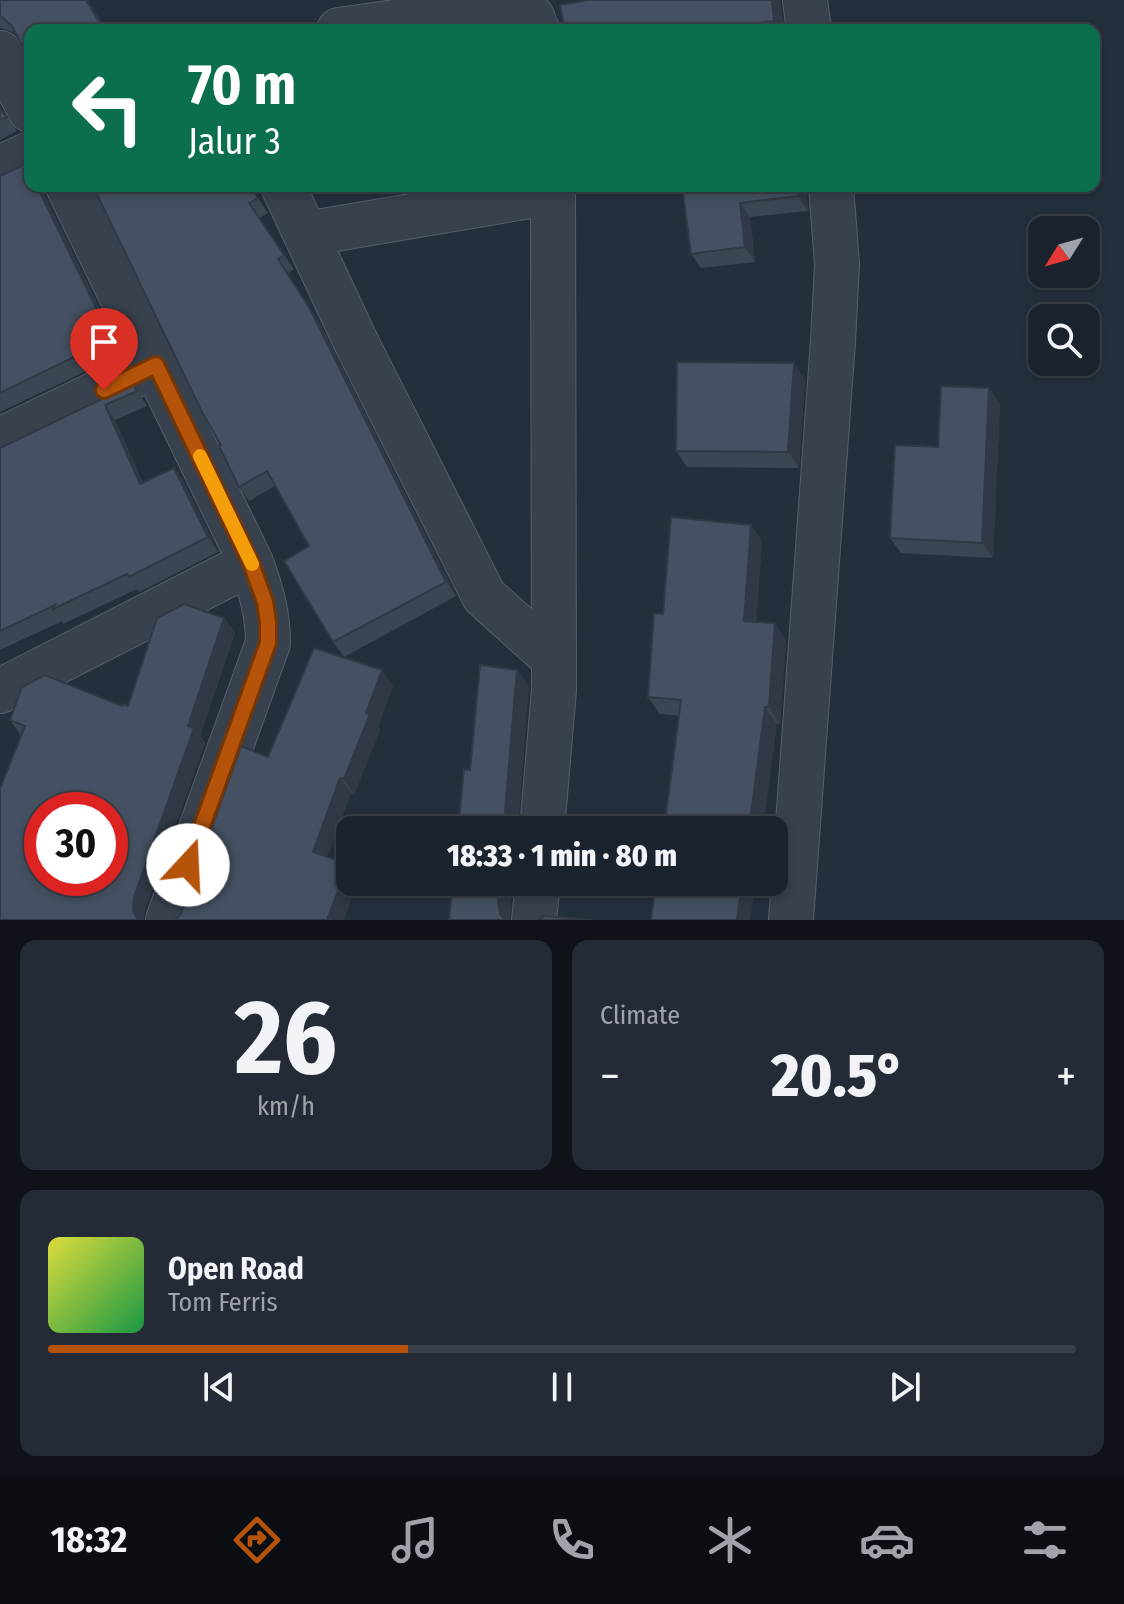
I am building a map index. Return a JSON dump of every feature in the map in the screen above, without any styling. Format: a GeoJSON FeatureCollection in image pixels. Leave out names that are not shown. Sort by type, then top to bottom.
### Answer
{"type":"FeatureCollection","features":[{"type":"Feature","properties":{"kind":"street"},"geometry":{"type":"LineString","coordinates":[[805,0],[808,24]]}},
{"type":"Feature","properties":{"kind":"street"},"geometry":{"type":"LineString","coordinates":[[381,24],[516,5],[532,17],[535,24]]}},
{"type":"Feature","properties":{"kind":"street"},"geometry":{"type":"LineString","coordinates":[[0,53],[24,99]]}},
{"type":"Feature","properties":{"kind":"street"},"geometry":{"type":"LineString","coordinates":[[0,168],[24,157]]}},
{"type":"Feature","properties":{"kind":"street"},"geometry":{"type":"LineString","coordinates":[[71,192],[251,563],[265,602],[268,643],[168,920]]}},
{"type":"Feature","properties":{"kind":"street"},"geometry":{"type":"LineString","coordinates":[[286,192],[355,340],[484,596],[553,658]]}},
{"type":"Feature","properties":{"kind":"street"},"geometry":{"type":"LineString","coordinates":[[306,234],[537,192]]}},
{"type":"Feature","properties":{"kind":"street"},"geometry":{"type":"LineString","coordinates":[[543,816],[554,690],[553,192]]}},
{"type":"Feature","properties":{"kind":"street"},"geometry":{"type":"LineString","coordinates":[[791,920],[833,341],[837,264],[831,192]]}},
{"type":"Feature","properties":{"kind":"street"},"geometry":{"type":"LineString","coordinates":[[0,440],[156,365]]}},
{"type":"Feature","properties":{"kind":"street"},"geometry":{"type":"LineString","coordinates":[[0,691],[251,563]]}},
{"type":"Feature","properties":{"kind":"street"},"geometry":{"type":"LineString","coordinates":[[534,920],[537,896]]}},
{"type":"Feature","properties":{"kind":"building"},"geometry":{"type":"Polygon","coordinates":[[[0,0],[86,0],[100,24],[24,24],[24,49],[12,26],[0,16],[0,0]]]}},
{"type":"Feature","properties":{"kind":"building"},"geometry":{"type":"Polygon","coordinates":[[[588,0],[772,0],[774,21],[749,24],[564,24],[560,5],[588,0]]]}},
{"type":"Feature","properties":{"kind":"building"},"geometry":{"type":"Polygon","coordinates":[[[24,165],[24,192],[40,192],[111,339],[0,393],[0,176],[24,165]]]}},
{"type":"Feature","properties":{"kind":"building"},"geometry":{"type":"Polygon","coordinates":[[[96,192],[254,192],[258,198],[249,203],[284,255],[278,259],[310,309],[446,582],[333,642],[284,561],[309,546],[267,471],[239,487],[221,445],[202,412],[96,192]]]}},
{"type":"Feature","properties":{"kind":"building"},"geometry":{"type":"Polygon","coordinates":[[[683,192],[798,192],[798,196],[740,203],[745,247],[691,254],[683,192]]]}},
{"type":"Feature","properties":{"kind":"building"},"geometry":{"type":"Polygon","coordinates":[[[677,362],[794,363],[788,452],[676,451],[677,362]]]}},
{"type":"Feature","properties":{"kind":"building"},"geometry":{"type":"Polygon","coordinates":[[[133,384],[137,391],[105,405],[140,484],[174,468],[208,537],[129,577],[127,574],[0,631],[0,448],[133,384]]]}},
{"type":"Feature","properties":{"kind":"building"},"geometry":{"type":"Polygon","coordinates":[[[941,386],[989,388],[982,543],[890,538],[895,445],[938,447],[941,386]]]}},
{"type":"Feature","properties":{"kind":"building"},"geometry":{"type":"Polygon","coordinates":[[[671,517],[751,525],[744,621],[775,623],[769,707],[765,707],[751,816],[666,816],[681,700],[648,697],[654,613],[663,614],[671,517]]]}},
{"type":"Feature","properties":{"kind":"building"},"geometry":{"type":"Polygon","coordinates":[[[184,604],[224,618],[188,726],[194,728],[134,897],[133,910],[138,920],[0,920],[0,789],[25,726],[10,720],[22,687],[45,675],[128,706],[157,618],[184,604]]]}},
{"type":"Feature","properties":{"kind":"building"},"geometry":{"type":"Polygon","coordinates":[[[314,648],[382,670],[366,713],[370,714],[344,779],[340,778],[313,852],[336,860],[336,896],[327,920],[176,920],[241,746],[268,757],[314,648]]]}},
{"type":"Feature","properties":{"kind":"building"},"geometry":{"type":"Polygon","coordinates":[[[480,665],[517,670],[506,816],[459,816],[464,769],[470,770],[480,665]]]}},
{"type":"Feature","properties":{"kind":"building"},"geometry":{"type":"Polygon","coordinates":[[[452,896],[499,896],[500,914],[505,920],[449,920],[452,896]]]}},
{"type":"Feature","properties":{"kind":"building"},"geometry":{"type":"Polygon","coordinates":[[[654,896],[740,896],[737,920],[651,920],[654,896]]]}},
{"type":"Feature","properties":{"kind":"building"},"geometry":{"type":"Polygon","coordinates":[[[544,916],[593,920],[539,920],[544,916]]]}},
{"type":"Feature","properties":{"kind":"slow traffic"},"geometry":{"type":"LineString","coordinates":[[200,456],[252,564]]}},
{"type":"Feature","properties":{"kind":"route"},"geometry":{"type":"LineString","coordinates":[[104,390],[156,365],[251,563],[265,602],[268,643],[188,865]]}}]}
